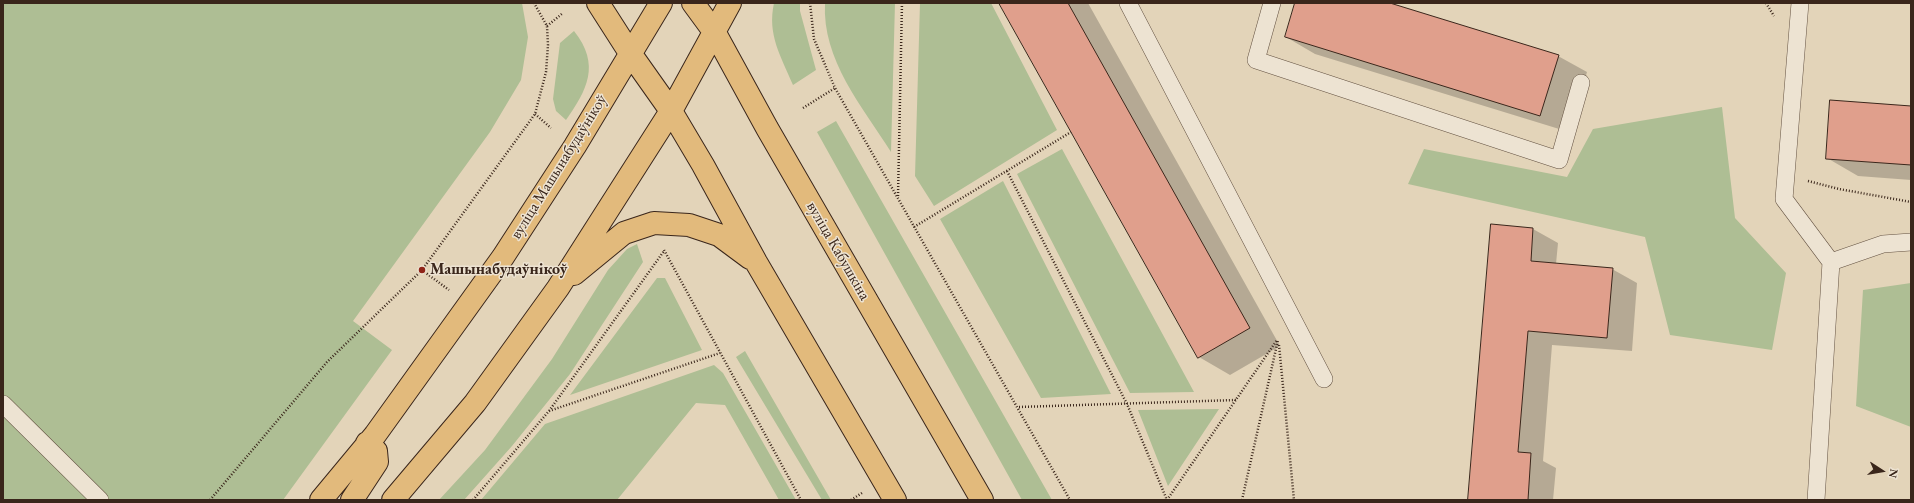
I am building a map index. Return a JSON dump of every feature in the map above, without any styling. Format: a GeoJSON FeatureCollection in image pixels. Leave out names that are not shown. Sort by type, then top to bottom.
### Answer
{"type":"FeatureCollection","features":[{"type":"Feature","properties":{"kind":"main road"},"geometry":{"type":"LineString","coordinates":[[598,3],[630,53],[671,111],[703,165],[756,262],[895,500]]}},
{"type":"Feature","properties":{"kind":"main road","name":"вуліца Машынабудаўнікоў"},"geometry":{"type":"LineString","coordinates":[[321,500],[368,443],[503,257],[575,146],[661,3]]}},
{"type":"Feature","properties":{"kind":"main road","name":"вуліца Кабушкіна"},"geometry":{"type":"LineString","coordinates":[[694,3],[715,33],[767,128],[982,500]]}},
{"type":"Feature","properties":{"kind":"main road"},"geometry":{"type":"LineString","coordinates":[[393,500],[475,403],[558,288],[671,111],[715,33],[730,3]]}},
{"type":"Feature","properties":{"kind":"main road"},"geometry":{"type":"LineString","coordinates":[[558,288],[624,233],[654,223],[690,225],[720,235],[756,262]]}},
{"type":"Feature","properties":{"kind":"main road"},"geometry":{"type":"LineString","coordinates":[[352,500],[377,462],[376,451],[368,443]]}},
{"type":"Feature","properties":{"kind":"lane"},"geometry":{"type":"LineString","coordinates":[[1128,3],[1324,379]]}},
{"type":"Feature","properties":{"kind":"lane"},"geometry":{"type":"LineString","coordinates":[[1272,3],[1256,60],[1559,160],[1581,83]]}},
{"type":"Feature","properties":{"kind":"lane"},"geometry":{"type":"LineString","coordinates":[[1800,3],[1784,199],[1831,262],[1816,500]]}},
{"type":"Feature","properties":{"kind":"lane"},"geometry":{"type":"LineString","coordinates":[[1831,262],[1882,244],[1911,242]]}},
{"type":"Feature","properties":{"kind":"lane"},"geometry":{"type":"LineString","coordinates":[[3,404],[100,500]]}},
{"type":"Feature","properties":{"kind":"path"},"geometry":{"type":"LineString","coordinates":[[210,500],[327,362],[422,270],[535,114],[546,72],[547,26],[534,3]]}},
{"type":"Feature","properties":{"kind":"path"},"geometry":{"type":"LineString","coordinates":[[810,3],[814,39],[835,88],[1019,407],[1070,500]]}},
{"type":"Feature","properties":{"kind":"path"},"geometry":{"type":"LineString","coordinates":[[898,196],[902,3]]}},
{"type":"Feature","properties":{"kind":"path"},"geometry":{"type":"LineString","coordinates":[[547,26],[563,13]]}},
{"type":"Feature","properties":{"kind":"path"},"geometry":{"type":"LineString","coordinates":[[803,108],[835,88]]}},
{"type":"Feature","properties":{"kind":"path"},"geometry":{"type":"LineString","coordinates":[[535,114],[551,128]]}},
{"type":"Feature","properties":{"kind":"path"},"geometry":{"type":"LineString","coordinates":[[914,227],[1072,132]]}},
{"type":"Feature","properties":{"kind":"path"},"geometry":{"type":"LineString","coordinates":[[1007,171],[1128,404],[1167,500],[1278,339]]}},
{"type":"Feature","properties":{"kind":"path"},"geometry":{"type":"LineString","coordinates":[[1786,175],[1839,189],[1911,202]]}},
{"type":"Feature","properties":{"kind":"path"},"geometry":{"type":"LineString","coordinates":[[473,500],[549,411],[664,251],[801,500]]}},
{"type":"Feature","properties":{"kind":"path"},"geometry":{"type":"LineString","coordinates":[[422,270],[469,304]]}},
{"type":"Feature","properties":{"kind":"path"},"geometry":{"type":"LineString","coordinates":[[1242,500],[1278,339]]}},
{"type":"Feature","properties":{"kind":"path"},"geometry":{"type":"LineString","coordinates":[[1278,339],[1294,500]]}},
{"type":"Feature","properties":{"kind":"path"},"geometry":{"type":"LineString","coordinates":[[549,411],[720,352]]}},
{"type":"Feature","properties":{"kind":"path"},"geometry":{"type":"LineString","coordinates":[[1019,407],[1236,400]]}},
{"type":"Feature","properties":{"kind":"green space"},"geometry":{"type":"Polygon","coordinates":[[[3,3],[522,3],[528,37],[521,80],[490,132],[353,321],[392,350],[283,500],[3,500],[3,3]]]}},
{"type":"Feature","properties":{"kind":"green space"},"geometry":{"type":"Polygon","coordinates":[[[774,3],[800,3],[800,11],[816,70],[793,85],[776,45],[772,25],[774,3]]]}},
{"type":"Feature","properties":{"kind":"green space"},"geometry":{"type":"Polygon","coordinates":[[[825,3],[895,3],[891,152],[846,82],[837,63],[830,44],[826,24],[825,3]]]}},
{"type":"Feature","properties":{"kind":"green space"},"geometry":{"type":"Polygon","coordinates":[[[920,3],[991,3],[1057,130],[934,206],[915,176],[920,3]]]}},
{"type":"Feature","properties":{"kind":"green space"},"geometry":{"type":"Polygon","coordinates":[[[574,31],[582,43],[587,55],[589,66],[585,88],[566,120],[556,111],[553,99],[560,43],[574,31]]]}},
{"type":"Feature","properties":{"kind":"green space"},"geometry":{"type":"Polygon","coordinates":[[[1722,107],[1735,218],[1786,273],[1772,350],[1670,335],[1645,237],[1408,184],[1424,149],[1567,177],[1593,129],[1722,107]]]}},
{"type":"Feature","properties":{"kind":"green space"},"geometry":{"type":"Polygon","coordinates":[[[836,121],[1052,500],[1022,500],[817,132],[836,121]]]}},
{"type":"Feature","properties":{"kind":"green space"},"geometry":{"type":"Polygon","coordinates":[[[1062,149],[1194,392],[1130,393],[1017,174],[1062,149]]]}},
{"type":"Feature","properties":{"kind":"green space"},"geometry":{"type":"Polygon","coordinates":[[[1003,181],[1111,394],[1041,398],[940,219],[1003,181]]]}},
{"type":"Feature","properties":{"kind":"green space"},"geometry":{"type":"Polygon","coordinates":[[[637,244],[643,262],[570,374],[512,446],[464,500],[439,500],[485,450],[552,359],[608,270],[627,249],[637,244]]]}},
{"type":"Feature","properties":{"kind":"green space"},"geometry":{"type":"Polygon","coordinates":[[[657,278],[665,278],[702,350],[570,395],[657,278]]]}},
{"type":"Feature","properties":{"kind":"green space"},"geometry":{"type":"Polygon","coordinates":[[[1911,283],[1911,427],[1856,406],[1863,290],[1911,283]]]}},
{"type":"Feature","properties":{"kind":"green space"},"geometry":{"type":"Polygon","coordinates":[[[745,351],[831,500],[822,500],[736,357],[745,351]]]}},
{"type":"Feature","properties":{"kind":"green space"},"geometry":{"type":"Polygon","coordinates":[[[714,365],[723,373],[796,500],[779,500],[725,405],[696,403],[617,500],[481,500],[545,424],[714,365]]]}},
{"type":"Feature","properties":{"kind":"green space"},"geometry":{"type":"Polygon","coordinates":[[[1219,409],[1168,486],[1138,410],[1219,409]]]}},
{"type":"Feature","properties":{"kind":"building"},"geometry":{"type":"Polygon","coordinates":[[[999,3],[1068,3],[1250,328],[1198,358],[999,3]]]}},
{"type":"Feature","properties":{"kind":"building"},"geometry":{"type":"Polygon","coordinates":[[[1295,3],[1390,3],[1559,55],[1540,116],[1285,37],[1295,3]]]}},
{"type":"Feature","properties":{"kind":"building"},"geometry":{"type":"Polygon","coordinates":[[[1830,100],[1911,106],[1911,165],[1826,159],[1830,100]]]}},
{"type":"Feature","properties":{"kind":"building"},"geometry":{"type":"Polygon","coordinates":[[[1491,224],[1533,228],[1531,261],[1613,268],[1607,338],[1528,331],[1518,452],[1531,453],[1528,500],[1468,500],[1491,224]]]}},
{"type":"Feature","properties":{"kind":"place","name":"Машынабудаўнікоў"},"geometry":{"type":"Point","coordinates":[422,270]}}]}
